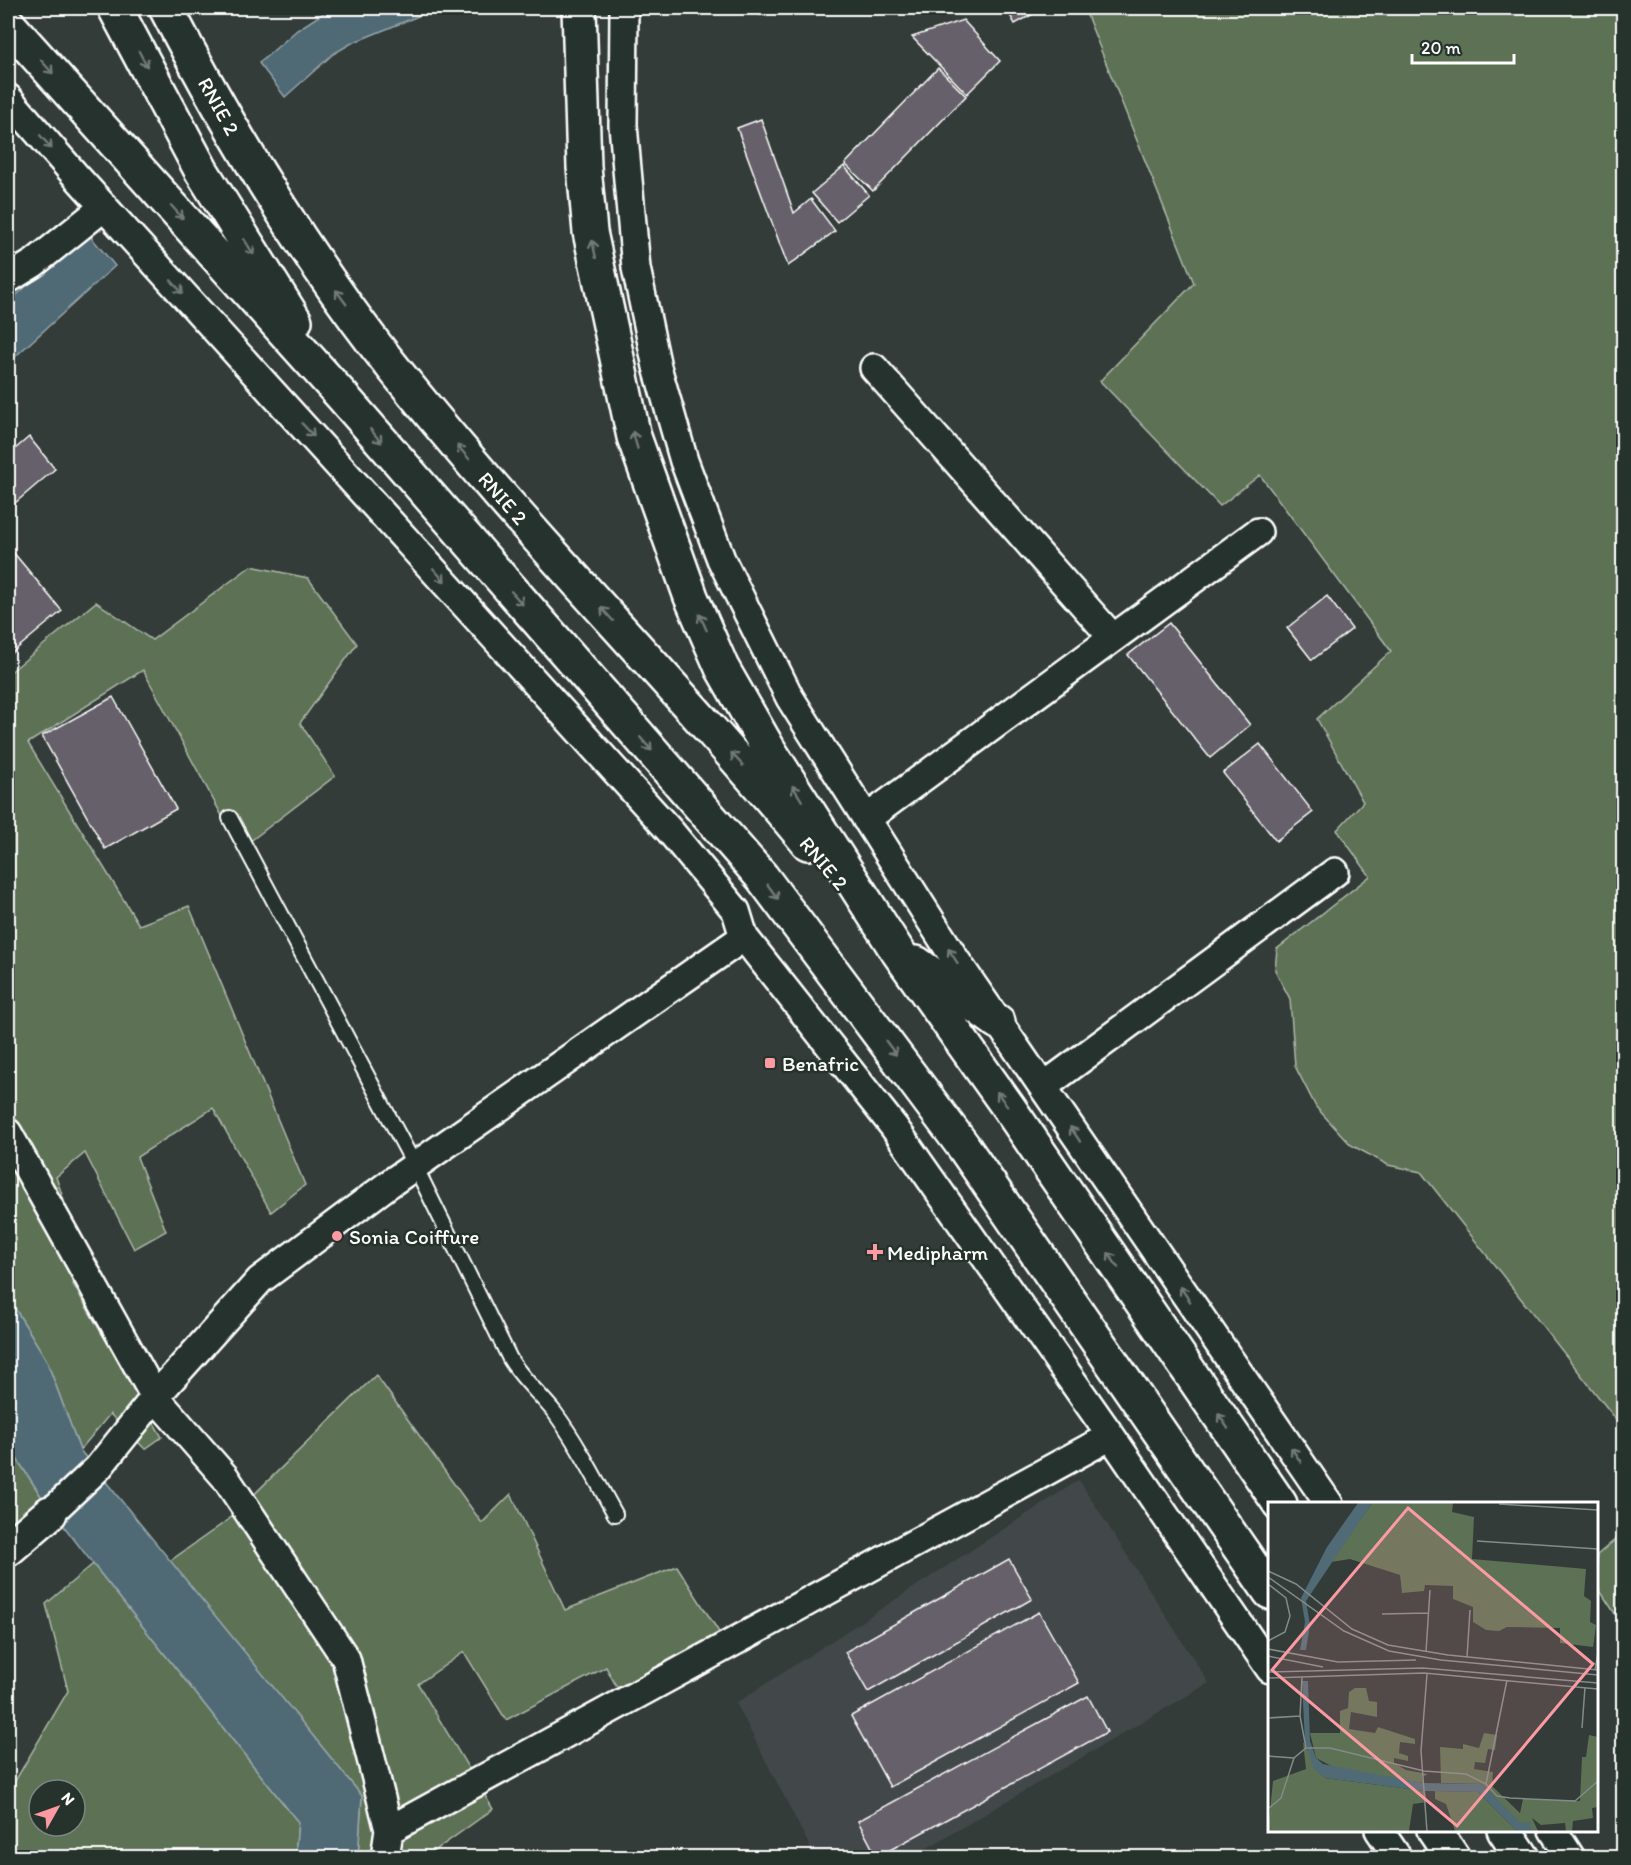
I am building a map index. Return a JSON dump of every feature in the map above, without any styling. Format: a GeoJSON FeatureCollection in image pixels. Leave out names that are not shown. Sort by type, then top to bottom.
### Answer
{"type":"FeatureCollection","features":[{"type":"Feature","properties":{"kind":"main road"},"geometry":{"type":"LineString","coordinates":[[116,8],[201,170],[343,398]]}},
{"type":"Feature","properties":{"kind":"main road","name":"RNIE 2"},"geometry":{"type":"LineString","coordinates":[[166,8],[258,173],[296,234],[376,345],[460,449],[758,783],[896,949]]}},
{"type":"Feature","properties":{"kind":"main road"},"geometry":{"type":"LineString","coordinates":[[579,8],[585,167],[590,232],[634,437],[691,597],[722,668],[769,750],[896,949],[1009,1108],[1279,1502]]}},
{"type":"Feature","properties":{"kind":"main road"},"geometry":{"type":"LineString","coordinates":[[8,24],[343,398],[762,877],[963,1146],[1268,1591]]}},
{"type":"Feature","properties":{"kind":"main road"},"geometry":{"type":"LineString","coordinates":[[896,949],[998,1022]]}},
{"type":"Feature","properties":{"kind":"main road"},"geometry":{"type":"LineString","coordinates":[[8,1549],[50,1513]]}},
{"type":"Feature","properties":{"kind":"main road"},"geometry":{"type":"LineString","coordinates":[[1435,1832],[1453,1857]]}},
{"type":"Feature","properties":{"kind":"main road"},"geometry":{"type":"LineString","coordinates":[[1505,1832],[1523,1857]]}},
{"type":"Feature","properties":{"kind":"street"},"geometry":{"type":"LineString","coordinates":[[624,8],[623,125],[636,268],[657,367],[684,461],[721,559],[790,698],[957,962],[1328,1502]]}},
{"type":"Feature","properties":{"kind":"street"},"geometry":{"type":"LineString","coordinates":[[8,98],[104,207],[670,831],[736,911],[744,937],[894,1127],[1111,1436],[1268,1668]]}},
{"type":"Feature","properties":{"kind":"street"},"geometry":{"type":"LineString","coordinates":[[8,279],[34,263],[104,207]]}},
{"type":"Feature","properties":{"kind":"street"},"geometry":{"type":"LineString","coordinates":[[874,368],[1113,638]]}},
{"type":"Feature","properties":{"kind":"street"},"geometry":{"type":"LineString","coordinates":[[866,819],[1258,532]]}},
{"type":"Feature","properties":{"kind":"street"},"geometry":{"type":"LineString","coordinates":[[1043,1087],[1335,873]]}},
{"type":"Feature","properties":{"kind":"street"},"geometry":{"type":"LineString","coordinates":[[50,1513],[98,1468],[155,1397],[260,1280],[415,1166],[744,937]]}},
{"type":"Feature","properties":{"kind":"street"},"geometry":{"type":"LineString","coordinates":[[8,1133],[155,1397],[225,1477],[346,1659],[389,1830],[385,1857]]}},
{"type":"Feature","properties":{"kind":"street"},"geometry":{"type":"LineString","coordinates":[[389,1830],[1111,1436]]}},
{"type":"Feature","properties":{"kind":"street"},"geometry":{"type":"LineString","coordinates":[[1380,1832],[1398,1857]]}},
{"type":"Feature","properties":{"kind":"street"},"geometry":{"type":"LineString","coordinates":[[1554,1832],[1571,1857]]}},
{"type":"Feature","properties":{"kind":"lane"},"geometry":{"type":"LineString","coordinates":[[230,818],[415,1166],[510,1359],[519,1374],[554,1412],[567,1430],[615,1514]]}},
{"type":"Feature","properties":{"kind":"shaded area"},"geometry":{"type":"Polygon","coordinates":[[[1079,1480],[1209,1683],[910,1858],[815,1857],[736,1703],[1079,1480]]]}},
{"type":"Feature","properties":{"kind":"green space"},"geometry":{"type":"Polygon","coordinates":[[[1084,8],[1623,8],[1623,1428],[1421,1172],[1388,1165],[1351,1145],[1316,1107],[1295,1066],[1290,999],[1275,970],[1277,949],[1370,876],[1337,830],[1363,802],[1317,719],[1391,651],[1260,475],[1220,506],[1100,381],[1194,283],[1084,8]]]}},
{"type":"Feature","properties":{"kind":"green space"},"geometry":{"type":"Polygon","coordinates":[[[251,566],[308,578],[357,644],[300,723],[335,776],[240,849],[143,670],[28,743],[139,925],[189,906],[305,1185],[271,1212],[213,1108],[137,1157],[166,1231],[134,1249],[85,1153],[56,1177],[87,1268],[73,1284],[162,1437],[145,1449],[110,1414],[80,1450],[46,1359],[8,1297],[8,674],[96,602],[152,640],[251,566]]]}},
{"type":"Feature","properties":{"kind":"green space"},"geometry":{"type":"Polygon","coordinates":[[[376,1375],[482,1523],[511,1494],[565,1610],[677,1566],[731,1651],[631,1714],[606,1667],[506,1720],[464,1652],[418,1684],[493,1809],[426,1857],[358,1857],[362,1796],[170,1561],[228,1520],[376,1375]]]}},
{"type":"Feature","properties":{"kind":"green space"},"geometry":{"type":"Polygon","coordinates":[[[8,1445],[43,1499],[18,1521],[8,1548],[8,1445]]]}},
{"type":"Feature","properties":{"kind":"green space"},"geometry":{"type":"Polygon","coordinates":[[[1623,1533],[1623,1626],[1598,1588],[1598,1554],[1623,1533]]]}},
{"type":"Feature","properties":{"kind":"green space"},"geometry":{"type":"Polygon","coordinates":[[[93,1564],[298,1822],[295,1857],[8,1858],[8,1793],[68,1691],[46,1604],[93,1564]]]}},
{"type":"Feature","properties":{"kind":"water"},"geometry":{"type":"Polygon","coordinates":[[[331,8],[438,8],[352,43],[333,54],[285,97],[259,63],[297,30],[331,8]]]}},
{"type":"Feature","properties":{"kind":"water"},"geometry":{"type":"Polygon","coordinates":[[[86,231],[115,266],[8,363],[8,303],[86,231]]]}},
{"type":"Feature","properties":{"kind":"water"},"geometry":{"type":"Polygon","coordinates":[[[8,1297],[46,1359],[80,1450],[362,1796],[358,1857],[295,1857],[298,1822],[43,1499],[8,1445],[8,1297]]]}},
{"type":"Feature","properties":{"kind":"building"},"geometry":{"type":"Polygon","coordinates":[[[760,8],[790,8],[760,15],[760,8]]]}},
{"type":"Feature","properties":{"kind":"building"},"geometry":{"type":"Polygon","coordinates":[[[945,8],[999,8],[1001,11],[949,14],[945,8]]]}},
{"type":"Feature","properties":{"kind":"building"},"geometry":{"type":"Polygon","coordinates":[[[1006,8],[1044,8],[1015,24],[1006,8]]]}},
{"type":"Feature","properties":{"kind":"building"},"geometry":{"type":"Polygon","coordinates":[[[963,20],[1000,61],[967,94],[912,37],[963,20]]]}},
{"type":"Feature","properties":{"kind":"building"},"geometry":{"type":"Polygon","coordinates":[[[938,68],[966,96],[873,191],[845,164],[938,68]]]}},
{"type":"Feature","properties":{"kind":"building"},"geometry":{"type":"Polygon","coordinates":[[[761,119],[794,213],[811,199],[835,231],[788,266],[737,128],[761,119]]]}},
{"type":"Feature","properties":{"kind":"building"},"geometry":{"type":"Polygon","coordinates":[[[844,166],[869,195],[837,222],[812,193],[844,166]]]}},
{"type":"Feature","properties":{"kind":"building"},"geometry":{"type":"Polygon","coordinates":[[[29,437],[55,469],[8,509],[8,455],[29,437]]]}},
{"type":"Feature","properties":{"kind":"building"},"geometry":{"type":"Polygon","coordinates":[[[8,546],[62,611],[8,656],[8,546]]]}},
{"type":"Feature","properties":{"kind":"building"},"geometry":{"type":"Polygon","coordinates":[[[1327,596],[1352,629],[1312,660],[1287,628],[1327,596]]]}},
{"type":"Feature","properties":{"kind":"building"},"geometry":{"type":"Polygon","coordinates":[[[1169,623],[1250,725],[1210,758],[1128,655],[1169,623]]]}},
{"type":"Feature","properties":{"kind":"building"},"geometry":{"type":"Polygon","coordinates":[[[113,697],[176,809],[105,849],[42,736],[113,697]]]}},
{"type":"Feature","properties":{"kind":"building"},"geometry":{"type":"Polygon","coordinates":[[[1260,744],[1313,812],[1276,841],[1223,773],[1260,744]]]}},
{"type":"Feature","properties":{"kind":"building"},"geometry":{"type":"Polygon","coordinates":[[[1009,1559],[1032,1599],[868,1692],[845,1652],[1009,1559]]]}},
{"type":"Feature","properties":{"kind":"building"},"geometry":{"type":"Polygon","coordinates":[[[1039,1612],[1079,1683],[890,1787],[851,1716],[1039,1612]]]}},
{"type":"Feature","properties":{"kind":"building"},"geometry":{"type":"Polygon","coordinates":[[[1088,1696],[1107,1732],[877,1857],[858,1821],[1088,1696]]]}},
{"type":"Feature","properties":{"kind":"place","name":"Benafric"},"geometry":{"type":"Point","coordinates":[770,1063]}},
{"type":"Feature","properties":{"kind":"place","name":"Sonia Coiffure"},"geometry":{"type":"Point","coordinates":[337,1236]}},
{"type":"Feature","properties":{"kind":"place","name":"Medipharm"},"geometry":{"type":"Point","coordinates":[875,1252]}}]}
